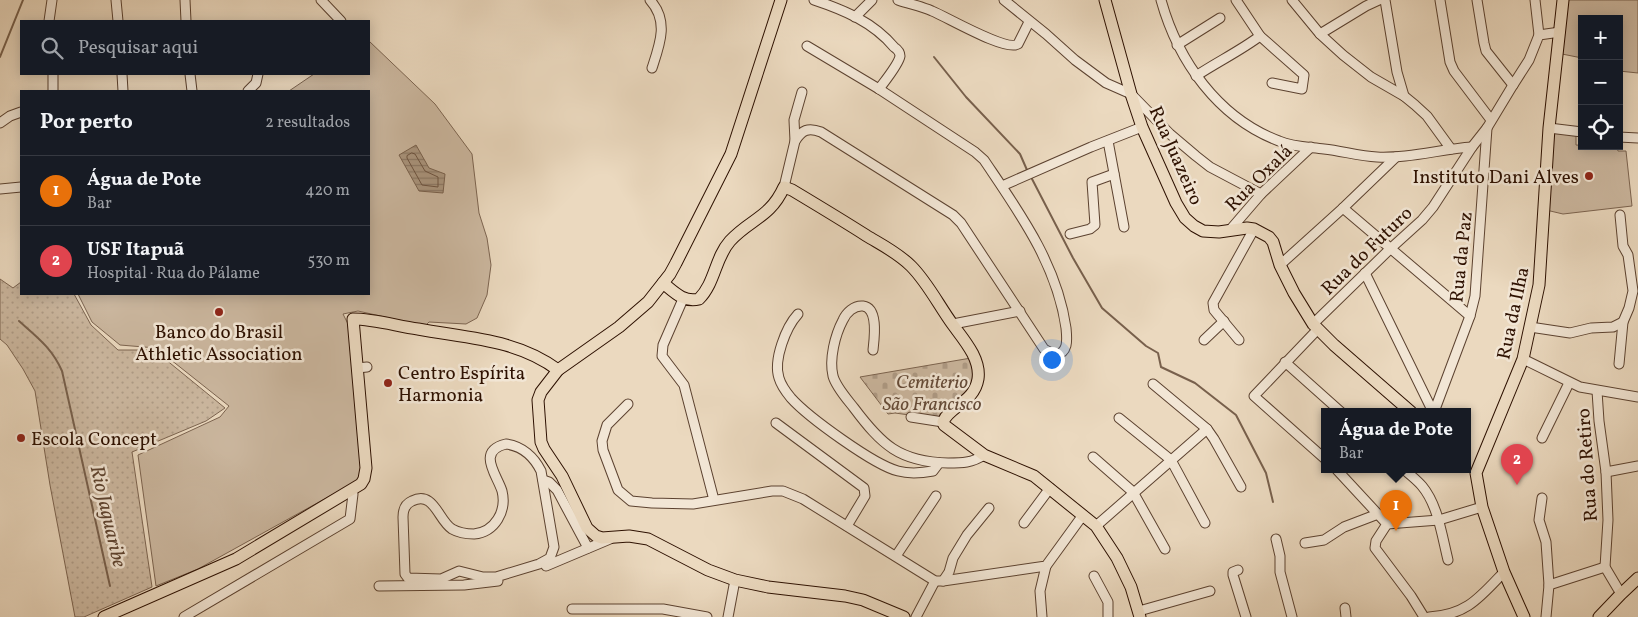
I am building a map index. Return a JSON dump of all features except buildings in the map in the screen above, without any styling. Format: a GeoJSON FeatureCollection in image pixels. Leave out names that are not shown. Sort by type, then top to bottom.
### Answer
{"type":"FeatureCollection","features":[{"type":"Feature","properties":{"kind":"main road"},"geometry":{"type":"LineString","coordinates":[[781,0],[728,161],[676,263],[667,286],[619,327],[558,370],[541,392],[538,400],[540,442],[562,476],[587,528],[596,536],[610,539],[629,536],[648,538],[708,570],[735,580],[768,587],[845,596],[862,600],[904,617]]}},
{"type":"Feature","properties":{"kind":"main road","name":"Rua Juazeiro"},"geometry":{"type":"LineString","coordinates":[[1103,0],[1142,127],[1176,203],[1185,218],[1203,231],[1219,232],[1254,229]]}},
{"type":"Feature","properties":{"kind":"main road","name":"Rua da Ilha"},"geometry":{"type":"LineString","coordinates":[[1476,473],[1523,359],[1540,276],[1549,128],[1560,58],[1563,0]]}},
{"type":"Feature","properties":{"kind":"main road"},"geometry":{"type":"LineString","coordinates":[[667,286],[683,299],[699,299],[709,285],[718,260],[730,242],[770,209],[784,187],[792,190],[902,258],[919,275],[969,347],[977,364],[978,381],[971,395],[946,416],[943,422],[980,452],[1018,464],[1096,526],[1117,558],[1131,587],[1140,614]]}},
{"type":"Feature","properties":{"kind":"main road"},"geometry":{"type":"LineString","coordinates":[[1254,229],[1273,242],[1280,265],[1294,293],[1316,327],[1407,408]]}},
{"type":"Feature","properties":{"kind":"main road"},"geometry":{"type":"LineString","coordinates":[[104,617],[236,559],[352,492],[361,484],[366,474],[362,368],[353,320],[492,341],[528,353],[558,370]]}},
{"type":"Feature","properties":{"kind":"main road"},"geometry":{"type":"LineString","coordinates":[[1471,468],[1476,473],[1482,506],[1504,572],[1524,617]]}},
{"type":"Feature","properties":{"kind":"main road"},"geometry":{"type":"LineString","coordinates":[[1599,617],[1638,578]]}},
{"type":"Feature","properties":{"kind":"street"},"geometry":{"type":"LineString","coordinates":[[49,20],[52,0]]}},
{"type":"Feature","properties":{"kind":"street"},"geometry":{"type":"LineString","coordinates":[[116,0],[118,20]]}},
{"type":"Feature","properties":{"kind":"street"},"geometry":{"type":"LineString","coordinates":[[185,0],[186,20]]}},
{"type":"Feature","properties":{"kind":"street"},"geometry":{"type":"LineString","coordinates":[[320,0],[339,20]]}},
{"type":"Feature","properties":{"kind":"street"},"geometry":{"type":"LineString","coordinates":[[650,0],[658,11],[662,26],[660,41],[652,68]]}},
{"type":"Feature","properties":{"kind":"street"},"geometry":{"type":"LineString","coordinates":[[814,0],[876,28],[888,39],[900,55],[879,89]]}},
{"type":"Feature","properties":{"kind":"street"},"geometry":{"type":"LineString","coordinates":[[855,17],[872,0]]}},
{"type":"Feature","properties":{"kind":"street"},"geometry":{"type":"LineString","coordinates":[[898,0],[930,10],[988,38],[1012,46],[1018,44],[1029,22]]}},
{"type":"Feature","properties":{"kind":"street"},"geometry":{"type":"LineString","coordinates":[[1004,0],[1104,85],[1131,94],[1170,134],[1210,167],[1261,194]]}},
{"type":"Feature","properties":{"kind":"street"},"geometry":{"type":"LineString","coordinates":[[1161,0],[1177,45],[1196,76],[1230,112],[1248,126],[1279,141],[1377,157],[1396,157],[1472,147]]}},
{"type":"Feature","properties":{"kind":"street"},"geometry":{"type":"LineString","coordinates":[[1236,0],[1260,36],[1304,75],[1302,89],[1272,83]]}},
{"type":"Feature","properties":{"kind":"street"},"geometry":{"type":"LineString","coordinates":[[1292,0],[1320,34],[1343,55],[1371,77],[1404,96],[1427,116],[1451,149]]}},
{"type":"Feature","properties":{"kind":"street"},"geometry":{"type":"LineString","coordinates":[[1320,34],[1378,0]]}},
{"type":"Feature","properties":{"kind":"street"},"geometry":{"type":"LineString","coordinates":[[1385,0],[1397,72],[1404,96]]}},
{"type":"Feature","properties":{"kind":"street"},"geometry":{"type":"LineString","coordinates":[[1440,0],[1450,62],[1489,124]]}},
{"type":"Feature","properties":{"kind":"street"},"geometry":{"type":"LineString","coordinates":[[1477,0],[1486,51],[1514,85]]}},
{"type":"Feature","properties":{"kind":"street"},"geometry":{"type":"LineString","coordinates":[[1535,0],[1539,35],[1560,32]]}},
{"type":"Feature","properties":{"kind":"street"},"geometry":{"type":"LineString","coordinates":[[1177,45],[1220,18]]}},
{"type":"Feature","properties":{"kind":"street","name":"Rua do Futuro"},"geometry":{"type":"LineString","coordinates":[[1321,455],[1254,396],[1365,273],[1422,220],[1433,207],[1514,85],[1529,60],[1539,35]]}},
{"type":"Feature","properties":{"kind":"street"},"geometry":{"type":"LineString","coordinates":[[1196,76],[1246,47],[1260,36]]}},
{"type":"Feature","properties":{"kind":"street"},"geometry":{"type":"LineString","coordinates":[[795,141],[801,132],[805,130],[810,129],[821,132],[953,216],[961,223],[1044,349],[1055,355],[1063,353],[1066,348],[1067,339],[1064,315],[1046,261],[1036,239],[980,155],[879,89],[807,46]]}},
{"type":"Feature","properties":{"kind":"street"},"geometry":{"type":"LineString","coordinates":[[53,75],[53,90]]}},
{"type":"Feature","properties":{"kind":"street"},"geometry":{"type":"LineString","coordinates":[[122,75],[123,90]]}},
{"type":"Feature","properties":{"kind":"street"},"geometry":{"type":"LineString","coordinates":[[190,75],[192,90]]}},
{"type":"Feature","properties":{"kind":"street"},"geometry":{"type":"LineString","coordinates":[[249,90],[256,82],[258,75]]}},
{"type":"Feature","properties":{"kind":"street"},"geometry":{"type":"LineString","coordinates":[[784,187],[795,141],[794,120],[802,92]]}},
{"type":"Feature","properties":{"kind":"street"},"geometry":{"type":"LineString","coordinates":[[0,123],[20,112]]}},
{"type":"Feature","properties":{"kind":"street","name":"Rua da Paz"},"geometry":{"type":"LineString","coordinates":[[1435,408],[1470,316],[1475,296],[1489,124]]}},
{"type":"Feature","properties":{"kind":"street"},"geometry":{"type":"LineString","coordinates":[[1002,186],[1039,168],[1142,127]]}},
{"type":"Feature","properties":{"kind":"street"},"geometry":{"type":"LineString","coordinates":[[1549,128],[1578,132]]}},
{"type":"Feature","properties":{"kind":"street"},"geometry":{"type":"LineString","coordinates":[[1623,137],[1638,138]]}},
{"type":"Feature","properties":{"kind":"street"},"geometry":{"type":"LineString","coordinates":[[1108,141],[1124,227]]}},
{"type":"Feature","properties":{"kind":"street","name":"Rua Oxalá"},"geometry":{"type":"LineString","coordinates":[[1230,230],[1261,194],[1311,147]]}},
{"type":"Feature","properties":{"kind":"street"},"geometry":{"type":"LineString","coordinates":[[1280,265],[1396,157]]}},
{"type":"Feature","properties":{"kind":"street"},"geometry":{"type":"LineString","coordinates":[[1070,234],[1090,229],[1095,225],[1092,182],[1114,174]]}},
{"type":"Feature","properties":{"kind":"street"},"geometry":{"type":"LineString","coordinates":[[0,189],[20,187]]}},
{"type":"Feature","properties":{"kind":"street"},"geometry":{"type":"LineString","coordinates":[[1343,208],[1470,316]]}},
{"type":"Feature","properties":{"kind":"street"},"geometry":{"type":"LineString","coordinates":[[1620,215],[1623,246],[1633,254],[1636,291],[1623,322],[1620,364]]}},
{"type":"Feature","properties":{"kind":"street"},"geometry":{"type":"LineString","coordinates":[[1239,340],[1214,310],[1213,303],[1254,229]]}},
{"type":"Feature","properties":{"kind":"street"},"geometry":{"type":"LineString","coordinates":[[1365,273],[1431,408]]}},
{"type":"Feature","properties":{"kind":"street"},"geometry":{"type":"LineString","coordinates":[[683,299],[663,345],[662,356],[684,385],[714,500]]}},
{"type":"Feature","properties":{"kind":"street"},"geometry":{"type":"LineString","coordinates":[[873,350],[875,336],[873,314],[867,307],[858,306],[848,312],[844,318],[837,335],[832,368],[836,382],[869,428],[887,445],[906,456],[939,463],[962,463],[980,452]]}},
{"type":"Feature","properties":{"kind":"street"},"geometry":{"type":"LineString","coordinates":[[952,324],[1020,310]]}},
{"type":"Feature","properties":{"kind":"street"},"geometry":{"type":"LineString","coordinates":[[798,314],[788,325],[777,365],[779,378],[790,397],[817,420],[866,456],[886,467],[897,471],[920,472],[932,471],[939,463]]}},
{"type":"Feature","properties":{"kind":"street"},"geometry":{"type":"LineString","coordinates":[[1204,340],[1224,321]]}},
{"type":"Feature","properties":{"kind":"street"},"geometry":{"type":"LineString","coordinates":[[1530,327],[1570,333],[1591,328],[1613,326],[1623,322]]}},
{"type":"Feature","properties":{"kind":"street"},"geometry":{"type":"LineString","coordinates":[[1523,359],[1570,383],[1597,391],[1638,398]]}},
{"type":"Feature","properties":{"kind":"street"},"geometry":{"type":"LineString","coordinates":[[1285,362],[1337,408]]}},
{"type":"Feature","properties":{"kind":"street"},"geometry":{"type":"LineString","coordinates":[[1542,438],[1570,383]]}},
{"type":"Feature","properties":{"kind":"street"},"geometry":{"type":"LineString","coordinates":[[1153,384],[1206,429],[1214,439],[1241,487]]}},
{"type":"Feature","properties":{"kind":"street","name":"Rua do Retiro"},"geometry":{"type":"LineString","coordinates":[[1597,391],[1606,472],[1608,520],[1605,567]]}},
{"type":"Feature","properties":{"kind":"street"},"geometry":{"type":"LineString","coordinates":[[628,404],[607,425],[602,441],[603,450],[618,490],[632,500],[642,503],[694,504],[762,491],[783,491],[794,494],[939,581],[1046,566]]}},
{"type":"Feature","properties":{"kind":"street"},"geometry":{"type":"LineString","coordinates":[[911,417],[943,422]]}},
{"type":"Feature","properties":{"kind":"street"},"geometry":{"type":"LineString","coordinates":[[1119,418],[1171,460],[1205,523]]}},
{"type":"Feature","properties":{"kind":"street"},"geometry":{"type":"LineString","coordinates":[[776,423],[864,488],[865,496],[847,526]]}},
{"type":"Feature","properties":{"kind":"street"},"geometry":{"type":"LineString","coordinates":[[1096,526],[1206,429]]}},
{"type":"Feature","properties":{"kind":"street"},"geometry":{"type":"LineString","coordinates":[[506,444],[520,448],[537,463],[543,480],[554,547],[550,558],[538,564],[496,576],[483,576],[459,571],[441,578],[410,579],[406,576],[403,510],[411,502],[422,499],[427,500],[436,507],[445,523],[451,528],[459,533],[478,534],[494,525],[502,508],[502,491],[490,464],[492,453],[496,448],[506,444]]}},
{"type":"Feature","properties":{"kind":"street"},"geometry":{"type":"LineString","coordinates":[[1093,457],[1133,492],[1165,550]]}},
{"type":"Feature","properties":{"kind":"street"},"geometry":{"type":"LineString","coordinates":[[1606,472],[1638,466]]}},
{"type":"Feature","properties":{"kind":"street"},"geometry":{"type":"LineString","coordinates":[[1340,473],[1387,524]]}},
{"type":"Feature","properties":{"kind":"street"},"geometry":{"type":"LineString","coordinates":[[1408,473],[1427,492],[1439,520],[1448,560]]}},
{"type":"Feature","properties":{"kind":"street"},"geometry":{"type":"LineString","coordinates":[[543,480],[549,482],[557,490],[588,548]]}},
{"type":"Feature","properties":{"kind":"street"},"geometry":{"type":"LineString","coordinates":[[1024,523],[1050,488]]}},
{"type":"Feature","properties":{"kind":"street"},"geometry":{"type":"LineString","coordinates":[[184,617],[350,519],[352,492]]}},
{"type":"Feature","properties":{"kind":"street"},"geometry":{"type":"LineString","coordinates":[[896,556],[936,496]]}},
{"type":"Feature","properties":{"kind":"street"},"geometry":{"type":"LineString","coordinates":[[1542,498],[1539,520],[1546,542],[1549,585],[1546,617]]}},
{"type":"Feature","properties":{"kind":"street"},"geometry":{"type":"LineString","coordinates":[[1387,524],[1439,520],[1482,506]]}},
{"type":"Feature","properties":{"kind":"street"},"geometry":{"type":"LineString","coordinates":[[916,617],[939,581],[949,572],[953,558],[967,535],[990,508]]}},
{"type":"Feature","properties":{"kind":"street"},"geometry":{"type":"LineString","coordinates":[[1305,543],[1324,540],[1344,527],[1378,514]]}},
{"type":"Feature","properties":{"kind":"street"},"geometry":{"type":"LineString","coordinates":[[1042,617],[1040,591],[1046,566],[1083,515]]}},
{"type":"Feature","properties":{"kind":"street"},"geometry":{"type":"LineString","coordinates":[[1387,524],[1376,541],[1374,548],[1424,617]]}},
{"type":"Feature","properties":{"kind":"street"},"geometry":{"type":"LineString","coordinates":[[379,586],[464,586],[499,581],[531,572],[610,539]]}},
{"type":"Feature","properties":{"kind":"street"},"geometry":{"type":"LineString","coordinates":[[1276,539],[1280,556],[1280,572],[1292,617]]}},
{"type":"Feature","properties":{"kind":"street"},"geometry":{"type":"LineString","coordinates":[[1549,585],[1605,567],[1621,594]]}},
{"type":"Feature","properties":{"kind":"street"},"geometry":{"type":"LineString","coordinates":[[1238,570],[1233,574],[1246,617]]}},
{"type":"Feature","properties":{"kind":"street"},"geometry":{"type":"LineString","coordinates":[[1429,617],[1468,612],[1504,572]]}},
{"type":"Feature","properties":{"kind":"street"},"geometry":{"type":"LineString","coordinates":[[1094,576],[1108,602],[1108,617]]}},
{"type":"Feature","properties":{"kind":"street"},"geometry":{"type":"LineString","coordinates":[[728,617],[735,580]]}},
{"type":"Feature","properties":{"kind":"street"},"geometry":{"type":"LineString","coordinates":[[1140,614],[1210,591]]}},
{"type":"Feature","properties":{"kind":"street"},"geometry":{"type":"LineString","coordinates":[[572,609],[659,609],[669,614],[707,617]]}},
{"type":"Feature","properties":{"kind":"green space"},"geometry":{"type":"Polygon","coordinates":[[[1567,0],[1638,0],[1638,73],[1623,71],[1623,15],[1578,15],[1578,57],[1562,54],[1567,0]]]}},
{"type":"Feature","properties":{"kind":"green space","name":"Banco do Brasil Athletic Association"},"geometry":{"type":"Polygon","coordinates":[[[370,42],[435,104],[472,154],[479,213],[487,238],[491,265],[487,295],[477,318],[466,324],[429,322],[425,326],[358,311],[343,314],[348,324],[363,473],[357,481],[198,569],[156,586],[138,455],[220,417],[229,406],[156,348],[120,345],[92,322],[78,295],[370,295],[370,90],[290,90],[313,75],[370,75],[370,42]]]}},
{"type":"Feature","properties":{"kind":"green space","name":"Instituto Dani Alves"},"geometry":{"type":"Polygon","coordinates":[[[1552,131],[1576,134],[1578,150],[1626,151],[1632,206],[1563,214],[1546,210],[1552,131]]]}},
{"type":"Feature","properties":{"kind":"green space"},"geometry":{"type":"Polygon","coordinates":[[[0,279],[13,288],[20,283],[20,295],[75,295],[91,325],[118,350],[154,350],[225,408],[206,421],[132,452],[152,587],[84,617],[75,617],[50,485],[35,391],[7,345],[0,339],[0,279]]]}},
{"type":"Feature","properties":{"kind":"green space","name":"Cemiterio São Francisco"},"geometry":{"type":"Polygon","coordinates":[[[971,358],[976,376],[973,388],[938,419],[895,413],[888,414],[860,377],[971,358]]]}},
{"type":"Feature","properties":{"kind":"water"},"geometry":{"type":"Polygon","coordinates":[[[416,145],[429,168],[445,174],[443,193],[419,191],[399,155],[416,145]]]}},
{"type":"Feature","properties":{"kind":"waterway","name":"Rio Jaguaribe"},"geometry":{"type":"LineString","coordinates":[[0,57],[23,0]]}},
{"type":"Feature","properties":{"kind":"waterway"},"geometry":{"type":"LineString","coordinates":[[934,57],[966,97],[1020,154],[1027,170]]}},
{"type":"Feature","properties":{"kind":"waterway"},"geometry":{"type":"LineString","coordinates":[[1031,177],[1073,258],[1102,308],[1146,346],[1158,353],[1161,367],[1195,383],[1236,415],[1266,473],[1273,502]]}},
{"type":"Feature","properties":{"kind":"waterway","name":"Rio Jaguaribe"},"geometry":{"type":"LineString","coordinates":[[19,321],[49,349],[62,371],[110,586]]}},
{"type":"Feature","properties":{"kind":"place","name":"Instituto Dani Alves"},"geometry":{"type":"Point","coordinates":[1589,176]}},
{"type":"Feature","properties":{"kind":"place","name":"Banco do Brasil Athletic Association"},"geometry":{"type":"Point","coordinates":[219,312]}},
{"type":"Feature","properties":{"kind":"place","name":"Centro Espírita Harmonia"},"geometry":{"type":"Point","coordinates":[388,383]}},
{"type":"Feature","properties":{"kind":"place","name":"Escola Concept"},"geometry":{"type":"Point","coordinates":[21,438]}},
{"type":"Feature","properties":{"kind":"place","name":"USF Itapuã"},"geometry":{"type":"Point","coordinates":[1517,485]}},
{"type":"Feature","properties":{"kind":"place","name":"Água de Pote"},"geometry":{"type":"Point","coordinates":[1396,531]}}]}
